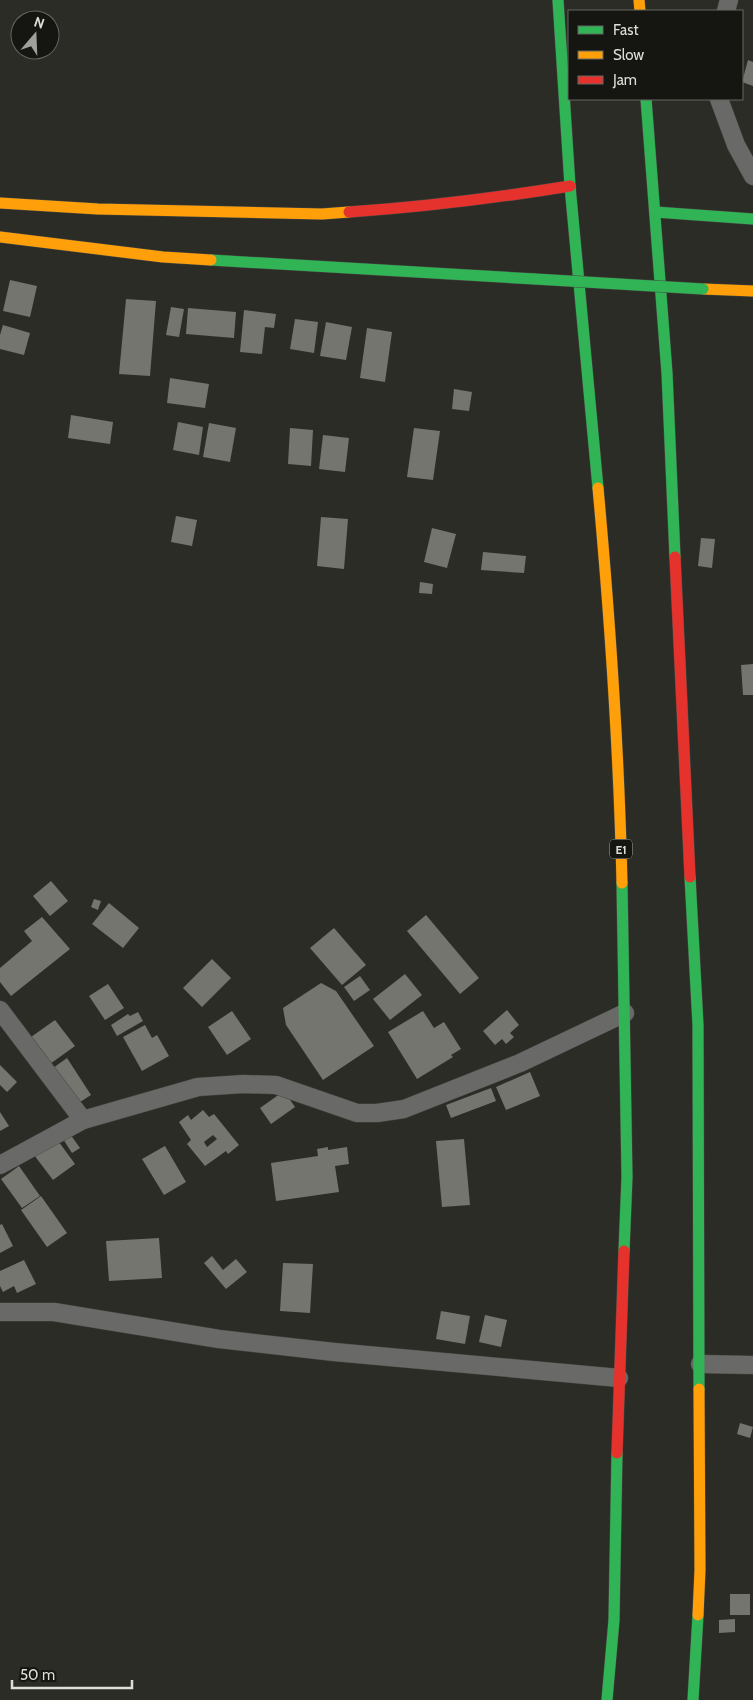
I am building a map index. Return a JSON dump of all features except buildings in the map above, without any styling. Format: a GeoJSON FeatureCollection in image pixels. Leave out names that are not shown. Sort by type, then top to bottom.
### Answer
{"type":"FeatureCollection","features":[{"type":"Feature","properties":{"kind":"main road","name":"E1"},"geometry":{"type":"LineString","coordinates":[[558,0],[570,186],[610,618],[621,832],[626,1013],[627,1177],[619,1378],[614,1620],[607,1700]]}},
{"type":"Feature","properties":{"kind":"main road"},"geometry":{"type":"LineString","coordinates":[[646,100],[667,373],[698,1025],[700,1570],[693,1700]]}},
{"type":"Feature","properties":{"kind":"main road"},"geometry":{"type":"LineString","coordinates":[[0,203],[98,209],[322,214],[451,204],[570,186]]}},
{"type":"Feature","properties":{"kind":"main road"},"geometry":{"type":"LineString","coordinates":[[655,212],[753,219]]}},
{"type":"Feature","properties":{"kind":"main road"},"geometry":{"type":"LineString","coordinates":[[0,237],[164,257],[753,291]]}},
{"type":"Feature","properties":{"kind":"street"},"geometry":{"type":"LineString","coordinates":[[719,100],[736,145],[753,176]]}},
{"type":"Feature","properties":{"kind":"street"},"geometry":{"type":"LineString","coordinates":[[0,1010],[83,1120]]}},
{"type":"Feature","properties":{"kind":"street"},"geometry":{"type":"LineString","coordinates":[[0,1165],[83,1120],[198,1087],[243,1084],[276,1085],[357,1113],[377,1113],[404,1109],[520,1063],[626,1013]]}},
{"type":"Feature","properties":{"kind":"street"},"geometry":{"type":"LineString","coordinates":[[0,1312],[54,1312],[219,1339],[334,1352],[619,1378]]}},
{"type":"Feature","properties":{"kind":"street"},"geometry":{"type":"LineString","coordinates":[[700,1364],[753,1365]]}},
{"type":"Feature","properties":{"kind":"traffic: fast"},"geometry":{"type":"LineString","coordinates":[[558,0],[570,186],[598,488]]}},
{"type":"Feature","properties":{"kind":"traffic: fast"},"geometry":{"type":"LineString","coordinates":[[646,100],[667,373],[675,557]]}},
{"type":"Feature","properties":{"kind":"traffic: fast"},"geometry":{"type":"LineString","coordinates":[[655,212],[753,219]]}},
{"type":"Feature","properties":{"kind":"traffic: fast"},"geometry":{"type":"LineString","coordinates":[[211,260],[535,279]]}},
{"type":"Feature","properties":{"kind":"traffic: fast"},"geometry":{"type":"LineString","coordinates":[[535,279],[703,289]]}},
{"type":"Feature","properties":{"kind":"traffic: fast"},"geometry":{"type":"LineString","coordinates":[[690,877],[698,1025],[699,1389]]}},
{"type":"Feature","properties":{"kind":"traffic: fast"},"geometry":{"type":"LineString","coordinates":[[622,883],[627,1177],[624,1251]]}},
{"type":"Feature","properties":{"kind":"traffic: fast"},"geometry":{"type":"LineString","coordinates":[[607,1700],[614,1620],[617,1453]]}},
{"type":"Feature","properties":{"kind":"traffic: fast"},"geometry":{"type":"LineString","coordinates":[[693,1700],[698,1615]]}},
{"type":"Feature","properties":{"kind":"traffic: slow"},"geometry":{"type":"LineString","coordinates":[[639,0],[640,10]]}},
{"type":"Feature","properties":{"kind":"traffic: slow"},"geometry":{"type":"LineString","coordinates":[[0,203],[98,209],[322,214],[349,212]]}},
{"type":"Feature","properties":{"kind":"traffic: slow"},"geometry":{"type":"LineString","coordinates":[[0,237],[163,257],[211,260]]}},
{"type":"Feature","properties":{"kind":"traffic: slow"},"geometry":{"type":"LineString","coordinates":[[703,289],[753,291]]}},
{"type":"Feature","properties":{"kind":"traffic: slow"},"geometry":{"type":"LineString","coordinates":[[598,488],[613,685],[622,883]]}},
{"type":"Feature","properties":{"kind":"traffic: slow"},"geometry":{"type":"LineString","coordinates":[[698,1615],[700,1570],[699,1389]]}},
{"type":"Feature","properties":{"kind":"traffic: jam"},"geometry":{"type":"LineString","coordinates":[[349,212],[460,202],[570,186]]}},
{"type":"Feature","properties":{"kind":"traffic: jam"},"geometry":{"type":"LineString","coordinates":[[675,557],[690,877]]}},
{"type":"Feature","properties":{"kind":"traffic: jam"},"geometry":{"type":"LineString","coordinates":[[617,1453],[624,1251]]}}]}
